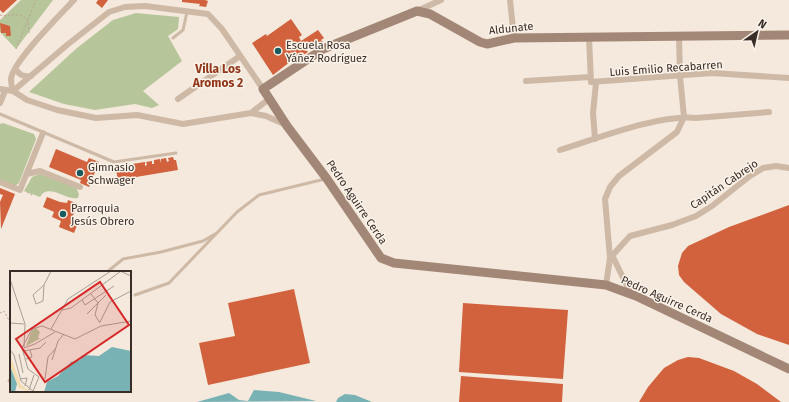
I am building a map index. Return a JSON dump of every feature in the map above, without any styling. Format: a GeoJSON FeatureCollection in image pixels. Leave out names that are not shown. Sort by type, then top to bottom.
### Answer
{"type":"FeatureCollection","features":[{"type":"Feature","properties":{"kind":"street"},"geometry":{"type":"LineString","coordinates":[[13,91],[11,79],[15,69],[41,36],[74,0]]}},
{"type":"Feature","properties":{"kind":"street"},"geometry":{"type":"LineString","coordinates":[[263,89],[323,49],[441,0]]}},
{"type":"Feature","properties":{"kind":"street"},"geometry":{"type":"LineString","coordinates":[[510,0],[514,38]]}},
{"type":"Feature","properties":{"kind":"street","name":"Pedro Aguirre Cerda"},"geometry":{"type":"LineString","coordinates":[[13,91],[67,45],[109,12],[125,7],[145,6],[187,10],[208,14],[222,29],[287,126],[327,179],[381,258],[394,263],[606,285],[630,294],[789,369]]}},
{"type":"Feature","properties":{"kind":"street","name":"Aldunate"},"geometry":{"type":"LineString","coordinates":[[417,11],[430,14],[480,42],[487,44],[514,38],[789,35]]}},
{"type":"Feature","properties":{"kind":"street"},"geometry":{"type":"LineString","coordinates":[[606,285],[611,256],[605,207],[610,186],[619,176],[677,132],[684,116],[680,76],[679,36]]}},
{"type":"Feature","properties":{"kind":"street"},"geometry":{"type":"LineString","coordinates":[[526,81],[590,77],[589,37]]}},
{"type":"Feature","properties":{"kind":"street"},"geometry":{"type":"LineString","coordinates":[[178,99],[240,56]]}},
{"type":"Feature","properties":{"kind":"street"},"geometry":{"type":"LineString","coordinates":[[15,69],[20,75],[25,77],[31,76]]}},
{"type":"Feature","properties":{"kind":"street","name":"Luis Emilio Recabarren"},"geometry":{"type":"LineString","coordinates":[[590,77],[591,82],[596,83],[712,73],[789,78]]}},
{"type":"Feature","properties":{"kind":"street"},"geometry":{"type":"LineString","coordinates":[[595,139],[593,113],[596,83]]}},
{"type":"Feature","properties":{"kind":"street"},"geometry":{"type":"LineString","coordinates":[[0,103],[3,90],[13,91],[27,100],[57,110],[96,118],[137,115],[184,124],[251,113],[273,118],[287,126]]}},
{"type":"Feature","properties":{"kind":"street"},"geometry":{"type":"LineString","coordinates":[[251,113],[269,99]]}},
{"type":"Feature","properties":{"kind":"street"},"geometry":{"type":"LineString","coordinates":[[560,150],[627,128],[684,116],[696,118],[769,112]]}},
{"type":"Feature","properties":{"kind":"street"},"geometry":{"type":"LineString","coordinates":[[0,182],[20,190],[43,133]]}},
{"type":"Feature","properties":{"kind":"street","name":"Capitán Cabrejo"},"geometry":{"type":"LineString","coordinates":[[611,256],[630,236],[672,225],[696,216],[763,168],[776,166],[789,168]]}},
{"type":"Feature","properties":{"kind":"street"},"geometry":{"type":"LineString","coordinates":[[27,174],[40,171],[80,187]]}},
{"type":"Feature","properties":{"kind":"street"},"geometry":{"type":"LineString","coordinates":[[611,256],[630,294]]}},
{"type":"Feature","properties":{"kind":"lane"},"geometry":{"type":"LineString","coordinates":[[173,38],[183,30],[187,10]]}},
{"type":"Feature","properties":{"kind":"lane"},"geometry":{"type":"LineString","coordinates":[[0,114],[114,162],[176,153]]}},
{"type":"Feature","properties":{"kind":"lane"},"geometry":{"type":"LineString","coordinates":[[135,295],[169,283],[237,212],[259,195],[327,179]]}},
{"type":"Feature","properties":{"kind":"lane"},"geometry":{"type":"LineString","coordinates":[[109,271],[123,259],[161,252],[203,241],[219,232]]}},
{"type":"Feature","properties":{"kind":"path"},"geometry":{"type":"LineString","coordinates":[[16,49],[36,0]]}},
{"type":"Feature","properties":{"kind":"path"},"geometry":{"type":"LineString","coordinates":[[0,15],[4,16],[14,14],[27,20]]}},
{"type":"Feature","properties":{"kind":"path"},"geometry":{"type":"LineString","coordinates":[[27,20],[29,33]]}},
{"type":"Feature","properties":{"kind":"path"},"geometry":{"type":"LineString","coordinates":[[20,190],[32,195]]}},
{"type":"Feature","properties":{"kind":"path"},"geometry":{"type":"LineString","coordinates":[[0,313],[4,311],[10,322]]}},
{"type":"Feature","properties":{"kind":"green space"},"geometry":{"type":"Polygon","coordinates":[[[21,0],[53,0],[16,49],[0,32],[0,20],[21,0]]]}},
{"type":"Feature","properties":{"kind":"green space"},"geometry":{"type":"Polygon","coordinates":[[[136,13],[179,17],[178,29],[168,36],[182,61],[143,91],[159,105],[152,108],[135,104],[95,110],[64,104],[29,92],[77,48],[113,20],[136,13]]]}},
{"type":"Feature","properties":{"kind":"green space"},"geometry":{"type":"Polygon","coordinates":[[[3,123],[34,134],[36,139],[19,183],[15,186],[0,180],[0,124],[3,123]]]}},
{"type":"Feature","properties":{"kind":"green space"},"geometry":{"type":"Polygon","coordinates":[[[40,174],[76,187],[79,194],[78,198],[48,191],[43,193],[40,197],[24,191],[32,177],[40,174]]]}},
{"type":"Feature","properties":{"kind":"water"},"geometry":{"type":"Polygon","coordinates":[[[254,390],[279,392],[316,401],[197,402],[229,393],[239,400],[248,401],[254,390]]]}},
{"type":"Feature","properties":{"kind":"water"},"geometry":{"type":"Polygon","coordinates":[[[345,394],[355,395],[372,402],[336,402],[338,398],[345,394]]]}},
{"type":"Feature","properties":{"kind":"building"},"geometry":{"type":"Polygon","coordinates":[[[0,0],[17,0],[3,13],[0,10],[0,0]]]}},
{"type":"Feature","properties":{"kind":"building"},"geometry":{"type":"Polygon","coordinates":[[[98,0],[108,0],[102,8],[96,3],[98,0]]]}},
{"type":"Feature","properties":{"kind":"building"},"geometry":{"type":"Polygon","coordinates":[[[182,0],[208,1],[206,7],[199,6],[200,4],[182,2],[182,0]]]}},
{"type":"Feature","properties":{"kind":"building"},"geometry":{"type":"Polygon","coordinates":[[[291,19],[302,35],[299,37],[301,41],[318,30],[324,38],[321,40],[323,42],[315,47],[313,45],[306,50],[308,52],[300,57],[299,55],[273,75],[252,43],[266,34],[267,36],[291,19]]]}},
{"type":"Feature","properties":{"kind":"building"},"geometry":{"type":"Polygon","coordinates":[[[0,23],[10,26],[11,36],[6,36],[6,33],[1,33],[0,23]]]}},
{"type":"Feature","properties":{"kind":"building","name":"Gimnasio Schwager"},"geometry":{"type":"Polygon","coordinates":[[[56,149],[87,162],[89,158],[99,162],[89,187],[80,183],[81,180],[49,167],[56,149]]]}},
{"type":"Feature","properties":{"kind":"building"},"geometry":{"type":"Polygon","coordinates":[[[173,157],[174,160],[176,160],[178,170],[118,180],[116,170],[118,170],[118,166],[123,166],[123,169],[125,169],[125,165],[130,164],[131,168],[133,168],[132,164],[145,162],[145,166],[147,165],[146,162],[152,161],[152,164],[154,164],[154,160],[160,159],[160,163],[161,159],[166,158],[167,162],[169,161],[168,158],[173,157]]]}},
{"type":"Feature","properties":{"kind":"building"},"geometry":{"type":"Polygon","coordinates":[[[0,188],[15,194],[1,229],[0,202],[3,195],[0,194],[0,188]]]}},
{"type":"Feature","properties":{"kind":"building","name":"Parroquia Jesús Obrero"},"geometry":{"type":"Polygon","coordinates":[[[47,197],[60,202],[67,203],[68,200],[78,204],[71,220],[78,223],[74,233],[59,227],[61,221],[52,217],[54,212],[43,207],[47,197]]]}},
{"type":"Feature","properties":{"kind":"building"},"geometry":{"type":"Polygon","coordinates":[[[789,205],[789,345],[757,334],[721,314],[684,282],[679,275],[678,266],[682,253],[688,246],[729,227],[789,205]]]}},
{"type":"Feature","properties":{"kind":"building"},"geometry":{"type":"Polygon","coordinates":[[[294,289],[310,363],[208,385],[199,343],[235,336],[228,303],[294,289]]]}},
{"type":"Feature","properties":{"kind":"building"},"geometry":{"type":"Polygon","coordinates":[[[463,303],[568,310],[563,379],[459,372],[463,303]]]}},
{"type":"Feature","properties":{"kind":"building"},"geometry":{"type":"Polygon","coordinates":[[[688,357],[699,358],[734,371],[757,384],[781,402],[639,402],[648,387],[664,368],[678,360],[688,357]]]}},
{"type":"Feature","properties":{"kind":"building"},"geometry":{"type":"Polygon","coordinates":[[[461,376],[563,384],[562,402],[459,402],[461,376]]]}},
{"type":"Feature","properties":{"kind":"place","name":"Escuela Rosa Yáñez Rodríguez"},"geometry":{"type":"Point","coordinates":[278,51]}},
{"type":"Feature","properties":{"kind":"place","name":"Gimnasio Schwager"},"geometry":{"type":"Point","coordinates":[80,173]}},
{"type":"Feature","properties":{"kind":"place","name":"Parroquia Jesús Obrero"},"geometry":{"type":"Point","coordinates":[63,214]}},
{"type":"Feature","properties":{"kind":"district","name":"Villa Los Aromos 2"},"geometry":{"type":"Point","coordinates":[218,76]}}]}
